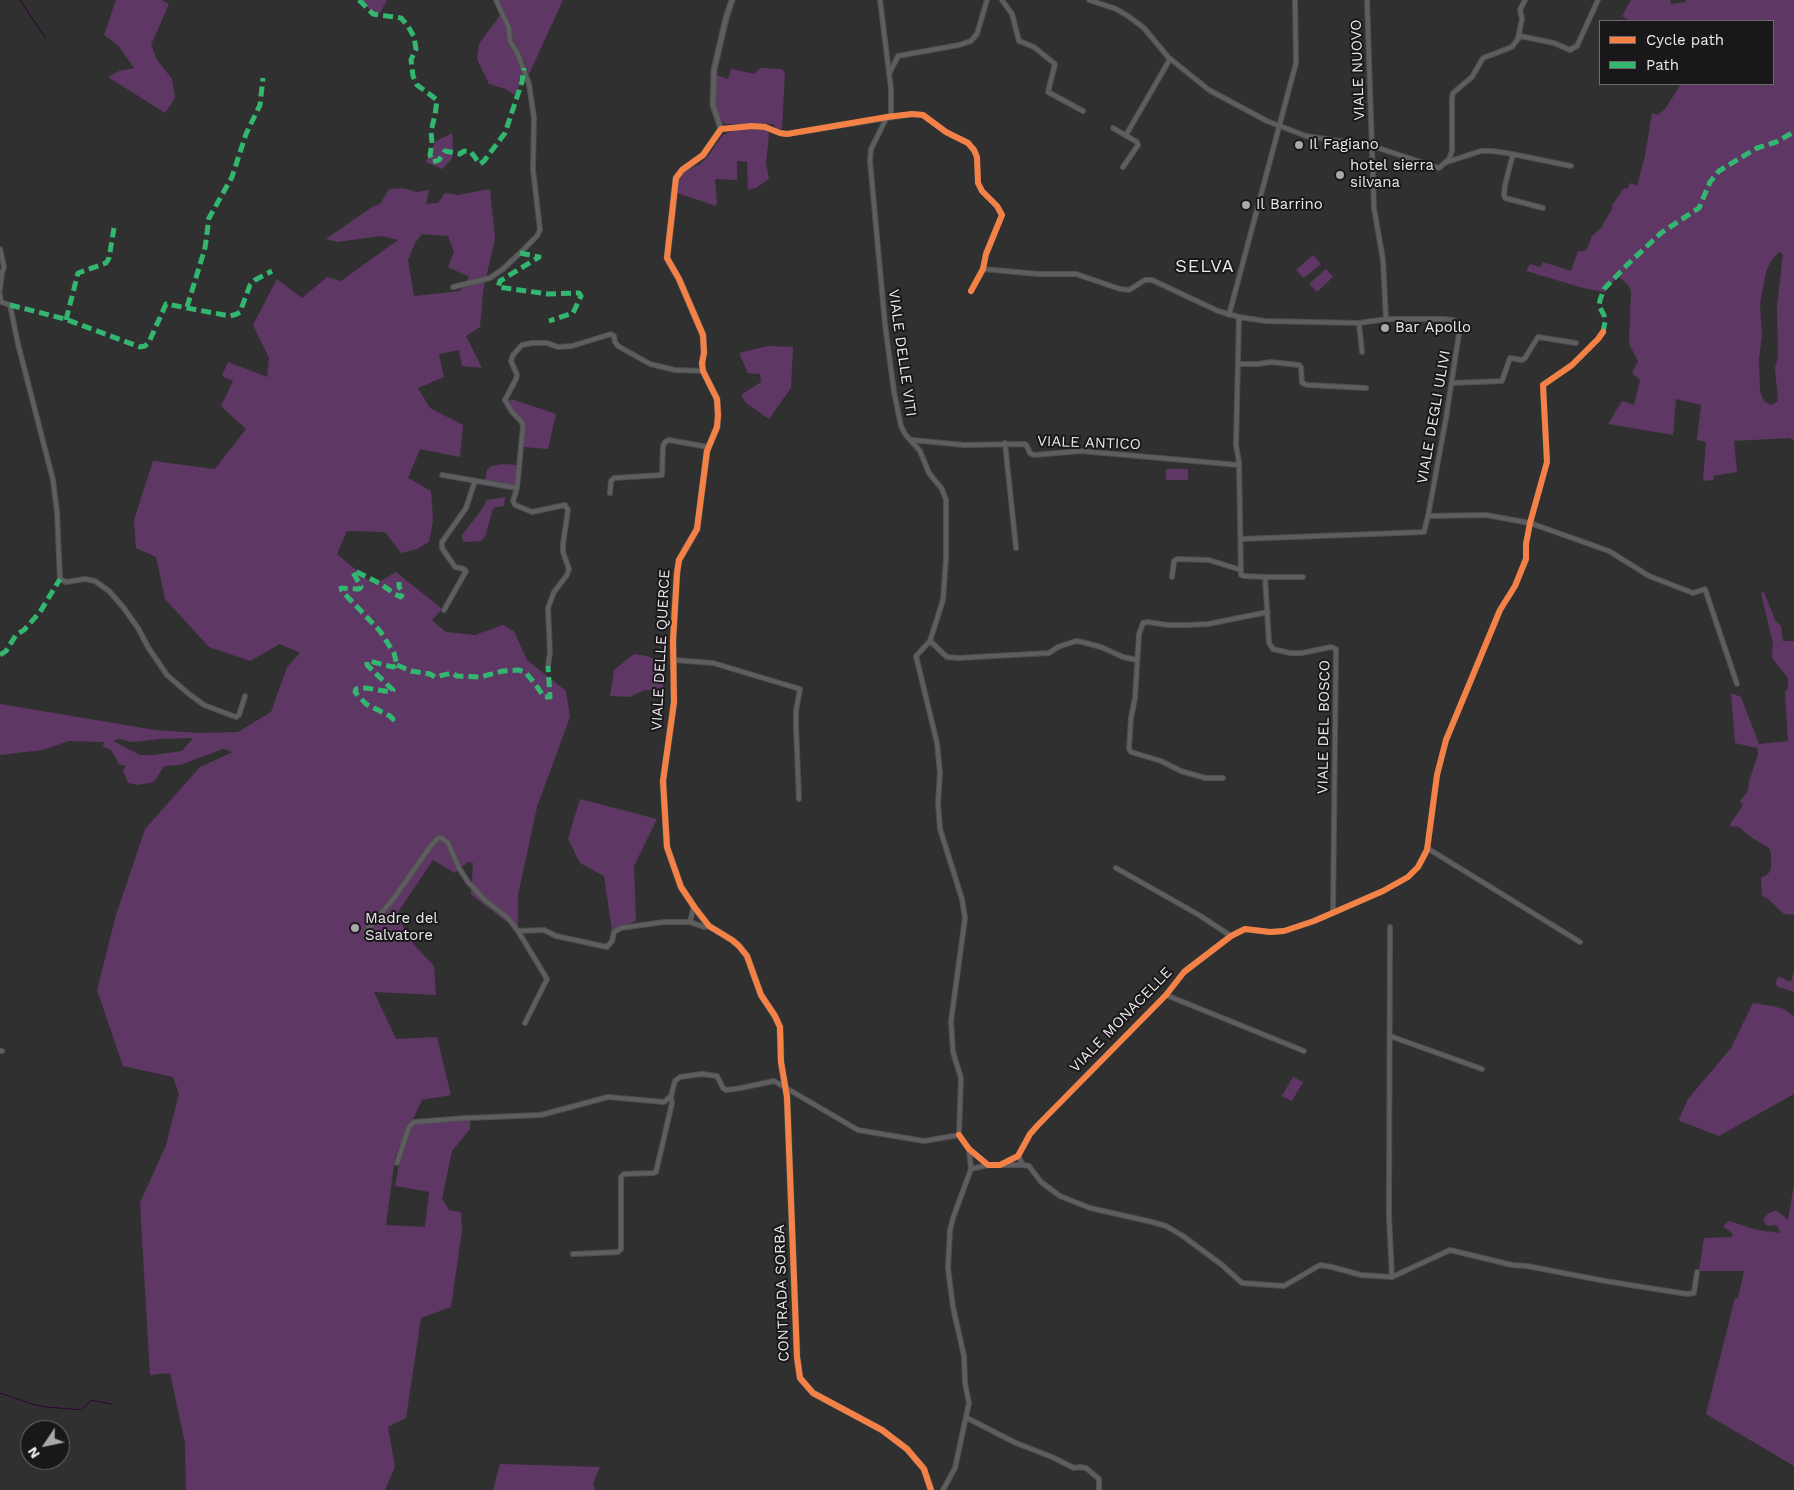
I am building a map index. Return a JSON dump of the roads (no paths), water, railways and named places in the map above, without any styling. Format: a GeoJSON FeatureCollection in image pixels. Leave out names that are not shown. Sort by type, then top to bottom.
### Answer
{"type":"FeatureCollection","features":[{"type":"Feature","properties":{"kind":"street"},"geometry":{"type":"LineString","coordinates":[[453,286],[490,278],[520,253],[540,230],[533,169],[534,118],[529,84],[518,54],[510,41],[509,28],[496,0]]}},
{"type":"Feature","properties":{"kind":"street"},"geometry":{"type":"LineString","coordinates":[[732,0],[714,70],[713,105],[721,129],[752,126],[765,127],[787,134],[889,117],[923,115],[946,132],[968,143],[974,150],[977,157],[978,184],[982,191],[997,206],[1002,215],[986,254],[983,270],[971,291]]}},
{"type":"Feature","properties":{"kind":"street"},"geometry":{"type":"LineString","coordinates":[[880,0],[889,74],[891,104],[889,117]]}},
{"type":"Feature","properties":{"kind":"street"},"geometry":{"type":"LineString","coordinates":[[889,74],[898,56],[960,45],[971,41],[978,34],[987,0]]}},
{"type":"Feature","properties":{"kind":"street"},"geometry":{"type":"LineString","coordinates":[[1002,0],[1012,14],[1019,42],[1034,47],[1055,64],[1048,92],[1083,111]]}},
{"type":"Feature","properties":{"kind":"street"},"geometry":{"type":"LineString","coordinates":[[1089,0],[1116,9],[1144,28],[1170,59],[1209,90],[1279,126],[1306,136],[1372,146],[1439,168],[1449,159],[1452,151],[1453,93],[1472,77],[1483,58],[1512,47],[1518,38],[1522,19],[1520,10],[1525,0]]}},
{"type":"Feature","properties":{"kind":"street"},"geometry":{"type":"LineString","coordinates":[[1229,315],[1266,182],[1296,63],[1295,0]]}},
{"type":"Feature","properties":{"kind":"street","name":"VIALE NUOVO"},"geometry":{"type":"LineString","coordinates":[[1367,0],[1374,208],[1383,260],[1386,319]]}},
{"type":"Feature","properties":{"kind":"street"},"geometry":{"type":"LineString","coordinates":[[1518,38],[1524,36],[1554,43],[1570,50],[1577,46],[1598,0]]}},
{"type":"Feature","properties":{"kind":"street"},"geometry":{"type":"LineString","coordinates":[[1126,135],[1170,59]]}},
{"type":"Feature","properties":{"kind":"street","name":"VIALE DELLE VITI"},"geometry":{"type":"LineString","coordinates":[[889,117],[871,149],[870,161],[885,324],[894,392],[901,426],[905,434],[920,450],[929,473],[942,489],[946,500],[946,558],[943,600],[930,641],[918,653],[916,661],[937,743],[940,773],[938,802],[940,829],[962,899],[965,918],[951,1021],[952,1052],[961,1078],[959,1135]]}},
{"type":"Feature","properties":{"kind":"street"},"geometry":{"type":"LineString","coordinates":[[1113,128],[1137,142],[1138,145],[1123,167]]}},
{"type":"Feature","properties":{"kind":"street","name":"VIALE DELLE QUERCE"},"geometry":{"type":"LineString","coordinates":[[721,129],[703,155],[682,170],[676,178],[667,258],[679,279],[703,335],[703,371],[717,399],[717,426],[708,447],[697,529],[679,560],[677,572],[673,641],[674,702],[663,781],[667,847],[681,887],[694,906],[709,926],[732,940],[747,956],[761,995],[780,1027],[781,1062],[786,1088]]}},
{"type":"Feature","properties":{"kind":"street"},"geometry":{"type":"LineString","coordinates":[[1445,163],[1481,151],[1513,154],[1571,166]]}},
{"type":"Feature","properties":{"kind":"street"},"geometry":{"type":"LineString","coordinates":[[1513,154],[1505,185],[1505,198],[1543,208]]}},
{"type":"Feature","properties":{"kind":"street"},"geometry":{"type":"LineString","coordinates":[[0,249],[4,267],[0,290]]}},
{"type":"Feature","properties":{"kind":"street"},"geometry":{"type":"LineString","coordinates":[[983,270],[1038,274],[1076,274],[1120,289],[1129,290],[1145,280],[1152,280],[1239,318],[1265,321],[1359,322],[1386,319]]}},
{"type":"Feature","properties":{"kind":"street"},"geometry":{"type":"LineString","coordinates":[[0,295],[2,302],[10,304],[18,344],[53,480],[58,519],[60,579],[66,582],[84,579],[94,581],[109,591],[138,628],[167,675],[188,694],[204,705],[236,716],[239,715],[245,696]]}},
{"type":"Feature","properties":{"kind":"street"},"geometry":{"type":"LineString","coordinates":[[1239,318],[1236,445],[1240,465],[1241,575],[1303,577]]}},
{"type":"Feature","properties":{"kind":"street","name":"VIALE DEGLI ULIVI"},"geometry":{"type":"LineString","coordinates":[[1386,319],[1444,319],[1458,322],[1460,327],[1428,516]]}},
{"type":"Feature","properties":{"kind":"street"},"geometry":{"type":"LineString","coordinates":[[1359,322],[1362,352]]}},
{"type":"Feature","properties":{"kind":"street"},"geometry":{"type":"LineString","coordinates":[[1580,942],[1427,848],[1437,775],[1443,750],[1500,610],[1523,570],[1530,523],[1547,462],[1543,385],[1572,365],[1598,339],[1602,332]]}},
{"type":"Feature","properties":{"kind":"street"},"geometry":{"type":"LineString","coordinates":[[548,666],[550,652],[548,608],[554,592],[569,569],[563,552],[568,510],[565,505],[532,512],[515,505],[513,501],[517,488],[523,426],[505,400],[516,378],[511,362],[513,355],[522,345],[539,343],[572,346],[611,334],[614,336],[618,346],[650,364],[675,370],[703,371]]}},
{"type":"Feature","properties":{"kind":"street"},"geometry":{"type":"LineString","coordinates":[[1452,383],[1498,383],[1502,381],[1510,358],[1522,360],[1525,358],[1538,337],[1576,343]]}},
{"type":"Feature","properties":{"kind":"street"},"geometry":{"type":"LineString","coordinates":[[1238,364],[1271,362],[1299,365],[1301,367],[1302,383],[1307,385],[1366,388]]}},
{"type":"Feature","properties":{"kind":"street"},"geometry":{"type":"LineString","coordinates":[[610,493],[611,481],[614,478],[662,475],[663,446],[669,440],[708,447]]}},
{"type":"Feature","properties":{"kind":"street","name":"VIALE ANTICO"},"geometry":{"type":"LineString","coordinates":[[912,440],[964,445],[1025,444],[1030,453],[1034,455],[1081,451],[1240,465]]}},
{"type":"Feature","properties":{"kind":"street"},"geometry":{"type":"LineString","coordinates":[[1005,443],[1016,548]]}},
{"type":"Feature","properties":{"kind":"street"},"geometry":{"type":"LineString","coordinates":[[442,475],[517,488]]}},
{"type":"Feature","properties":{"kind":"street"},"geometry":{"type":"LineString","coordinates":[[444,610],[466,572],[464,569],[455,566],[442,548],[442,542],[466,508],[475,481]]}},
{"type":"Feature","properties":{"kind":"street"},"geometry":{"type":"LineString","coordinates":[[1241,539],[1424,532],[1428,516],[1486,515],[1530,523],[1609,551],[1649,576],[1693,593],[1705,589],[1737,684]]}},
{"type":"Feature","properties":{"kind":"street"},"geometry":{"type":"LineString","coordinates":[[1172,577],[1174,561],[1177,559],[1209,560],[1241,570]]}},
{"type":"Feature","properties":{"kind":"street","name":"VIALE DEL BOSCO"},"geometry":{"type":"LineString","coordinates":[[1265,577],[1270,643],[1274,649],[1290,653],[1302,653],[1331,647],[1336,649],[1333,913]]}},
{"type":"Feature","properties":{"kind":"street"},"geometry":{"type":"LineString","coordinates":[[1223,778],[1204,778],[1181,771],[1161,761],[1131,752],[1129,749],[1139,634],[1143,623],[1147,622],[1168,625],[1208,624],[1268,612]]}},
{"type":"Feature","properties":{"kind":"street"},"geometry":{"type":"LineString","coordinates":[[930,641],[947,656],[958,658],[1049,654],[1058,647],[1082,642],[1102,647],[1136,660]]}},
{"type":"Feature","properties":{"kind":"street","name":"VIALE DELLE QUERCE"},"geometry":{"type":"LineString","coordinates":[[674,660],[713,664],[800,689],[796,711],[799,799]]}},
{"type":"Feature","properties":{"kind":"street"},"geometry":{"type":"LineString","coordinates":[[366,931],[394,898],[430,847],[438,838],[442,838],[448,843],[459,868],[468,882],[486,901],[508,918],[547,979],[525,1023]]}},
{"type":"Feature","properties":{"kind":"street","name":"VIALE MONACELLE"},"geometry":{"type":"LineString","coordinates":[[1018,1156],[1030,1134],[1038,1125],[1166,995],[1184,972],[1231,936],[1245,929],[1270,932],[1291,930],[1384,891],[1408,876],[1423,859],[1427,848]]}},
{"type":"Feature","properties":{"kind":"street"},"geometry":{"type":"LineString","coordinates":[[1116,868],[1199,915],[1231,936]]}},
{"type":"Feature","properties":{"kind":"street"},"geometry":{"type":"LineString","coordinates":[[690,922],[694,906]]}},
{"type":"Feature","properties":{"kind":"street"},"geometry":{"type":"LineString","coordinates":[[518,931],[544,930],[556,936],[607,946],[612,941],[614,932],[622,928],[664,922],[690,922],[709,926]]}},
{"type":"Feature","properties":{"kind":"street"},"geometry":{"type":"LineString","coordinates":[[1390,928],[1389,1216],[1392,1277]]}},
{"type":"Feature","properties":{"kind":"street"},"geometry":{"type":"LineString","coordinates":[[1166,995],[1304,1051]]}},
{"type":"Feature","properties":{"kind":"street"},"geometry":{"type":"LineString","coordinates":[[1390,1036],[1482,1070]]}},
{"type":"Feature","properties":{"kind":"street"},"geometry":{"type":"LineString","coordinates":[[573,1254],[618,1252],[621,1249],[621,1177],[624,1174],[653,1174],[656,1172],[672,1103],[671,1096],[675,1081],[686,1075],[702,1074],[717,1076],[726,1090],[774,1081],[858,1130],[924,1141],[959,1135],[969,1149],[988,1165]]}},
{"type":"Feature","properties":{"kind":"street","name":"CONTRADA SORBA"},"geometry":{"type":"LineString","coordinates":[[786,1088],[797,1357],[800,1378],[813,1394],[882,1430],[907,1449],[924,1469],[931,1490]]}},
{"type":"Feature","properties":{"kind":"street"},"geometry":{"type":"LineString","coordinates":[[398,1164],[409,1127],[414,1122],[541,1115],[608,1097],[664,1102],[671,1096]]}},
{"type":"Feature","properties":{"kind":"street"},"geometry":{"type":"LineString","coordinates":[[943,1490],[955,1468],[969,1403],[965,1383],[964,1356],[953,1307],[948,1268],[950,1230],[971,1169],[969,1149]]}},
{"type":"Feature","properties":{"kind":"street"},"geometry":{"type":"LineString","coordinates":[[1000,1165],[1018,1156],[1023,1165]]}},
{"type":"Feature","properties":{"kind":"street"},"geometry":{"type":"LineString","coordinates":[[971,1169],[988,1165],[1029,1166],[1049,1190],[1074,1203],[1148,1220],[1171,1229],[1222,1264],[1242,1283],[1284,1286],[1320,1265],[1361,1275],[1392,1277],[1450,1250],[1512,1265],[1687,1294],[1694,1293],[1697,1272]]}},
{"type":"Feature","properties":{"kind":"street"},"geometry":{"type":"LineString","coordinates":[[967,1418],[1016,1443],[1074,1468],[1086,1468],[1098,1480],[1099,1490]]}},
{"type":"Feature","properties":{"kind":"waterway"},"geometry":{"type":"LineString","coordinates":[[20,0],[45,37]]}},
{"type":"Feature","properties":{"kind":"waterway"},"geometry":{"type":"LineString","coordinates":[[0,1393],[35,1405],[47,1407],[82,1410],[91,1400],[111,1404]]}},
{"type":"Feature","properties":{"kind":"place","name":"Il Fagiano"},"geometry":{"type":"Point","coordinates":[1299,145]}},
{"type":"Feature","properties":{"kind":"place","name":"hotel sierra silvana"},"geometry":{"type":"Point","coordinates":[1340,175]}},
{"type":"Feature","properties":{"kind":"place","name":"Il Barrino"},"geometry":{"type":"Point","coordinates":[1246,205]}},
{"type":"Feature","properties":{"kind":"place","name":"Bar Apollo"},"geometry":{"type":"Point","coordinates":[1385,328]}},
{"type":"Feature","properties":{"kind":"place","name":"Madre del Salvatore"},"geometry":{"type":"Point","coordinates":[355,928]}},
{"type":"Feature","properties":{"kind":"district","name":"SELVA"},"geometry":{"type":"Point","coordinates":[1205,267]}}]}
